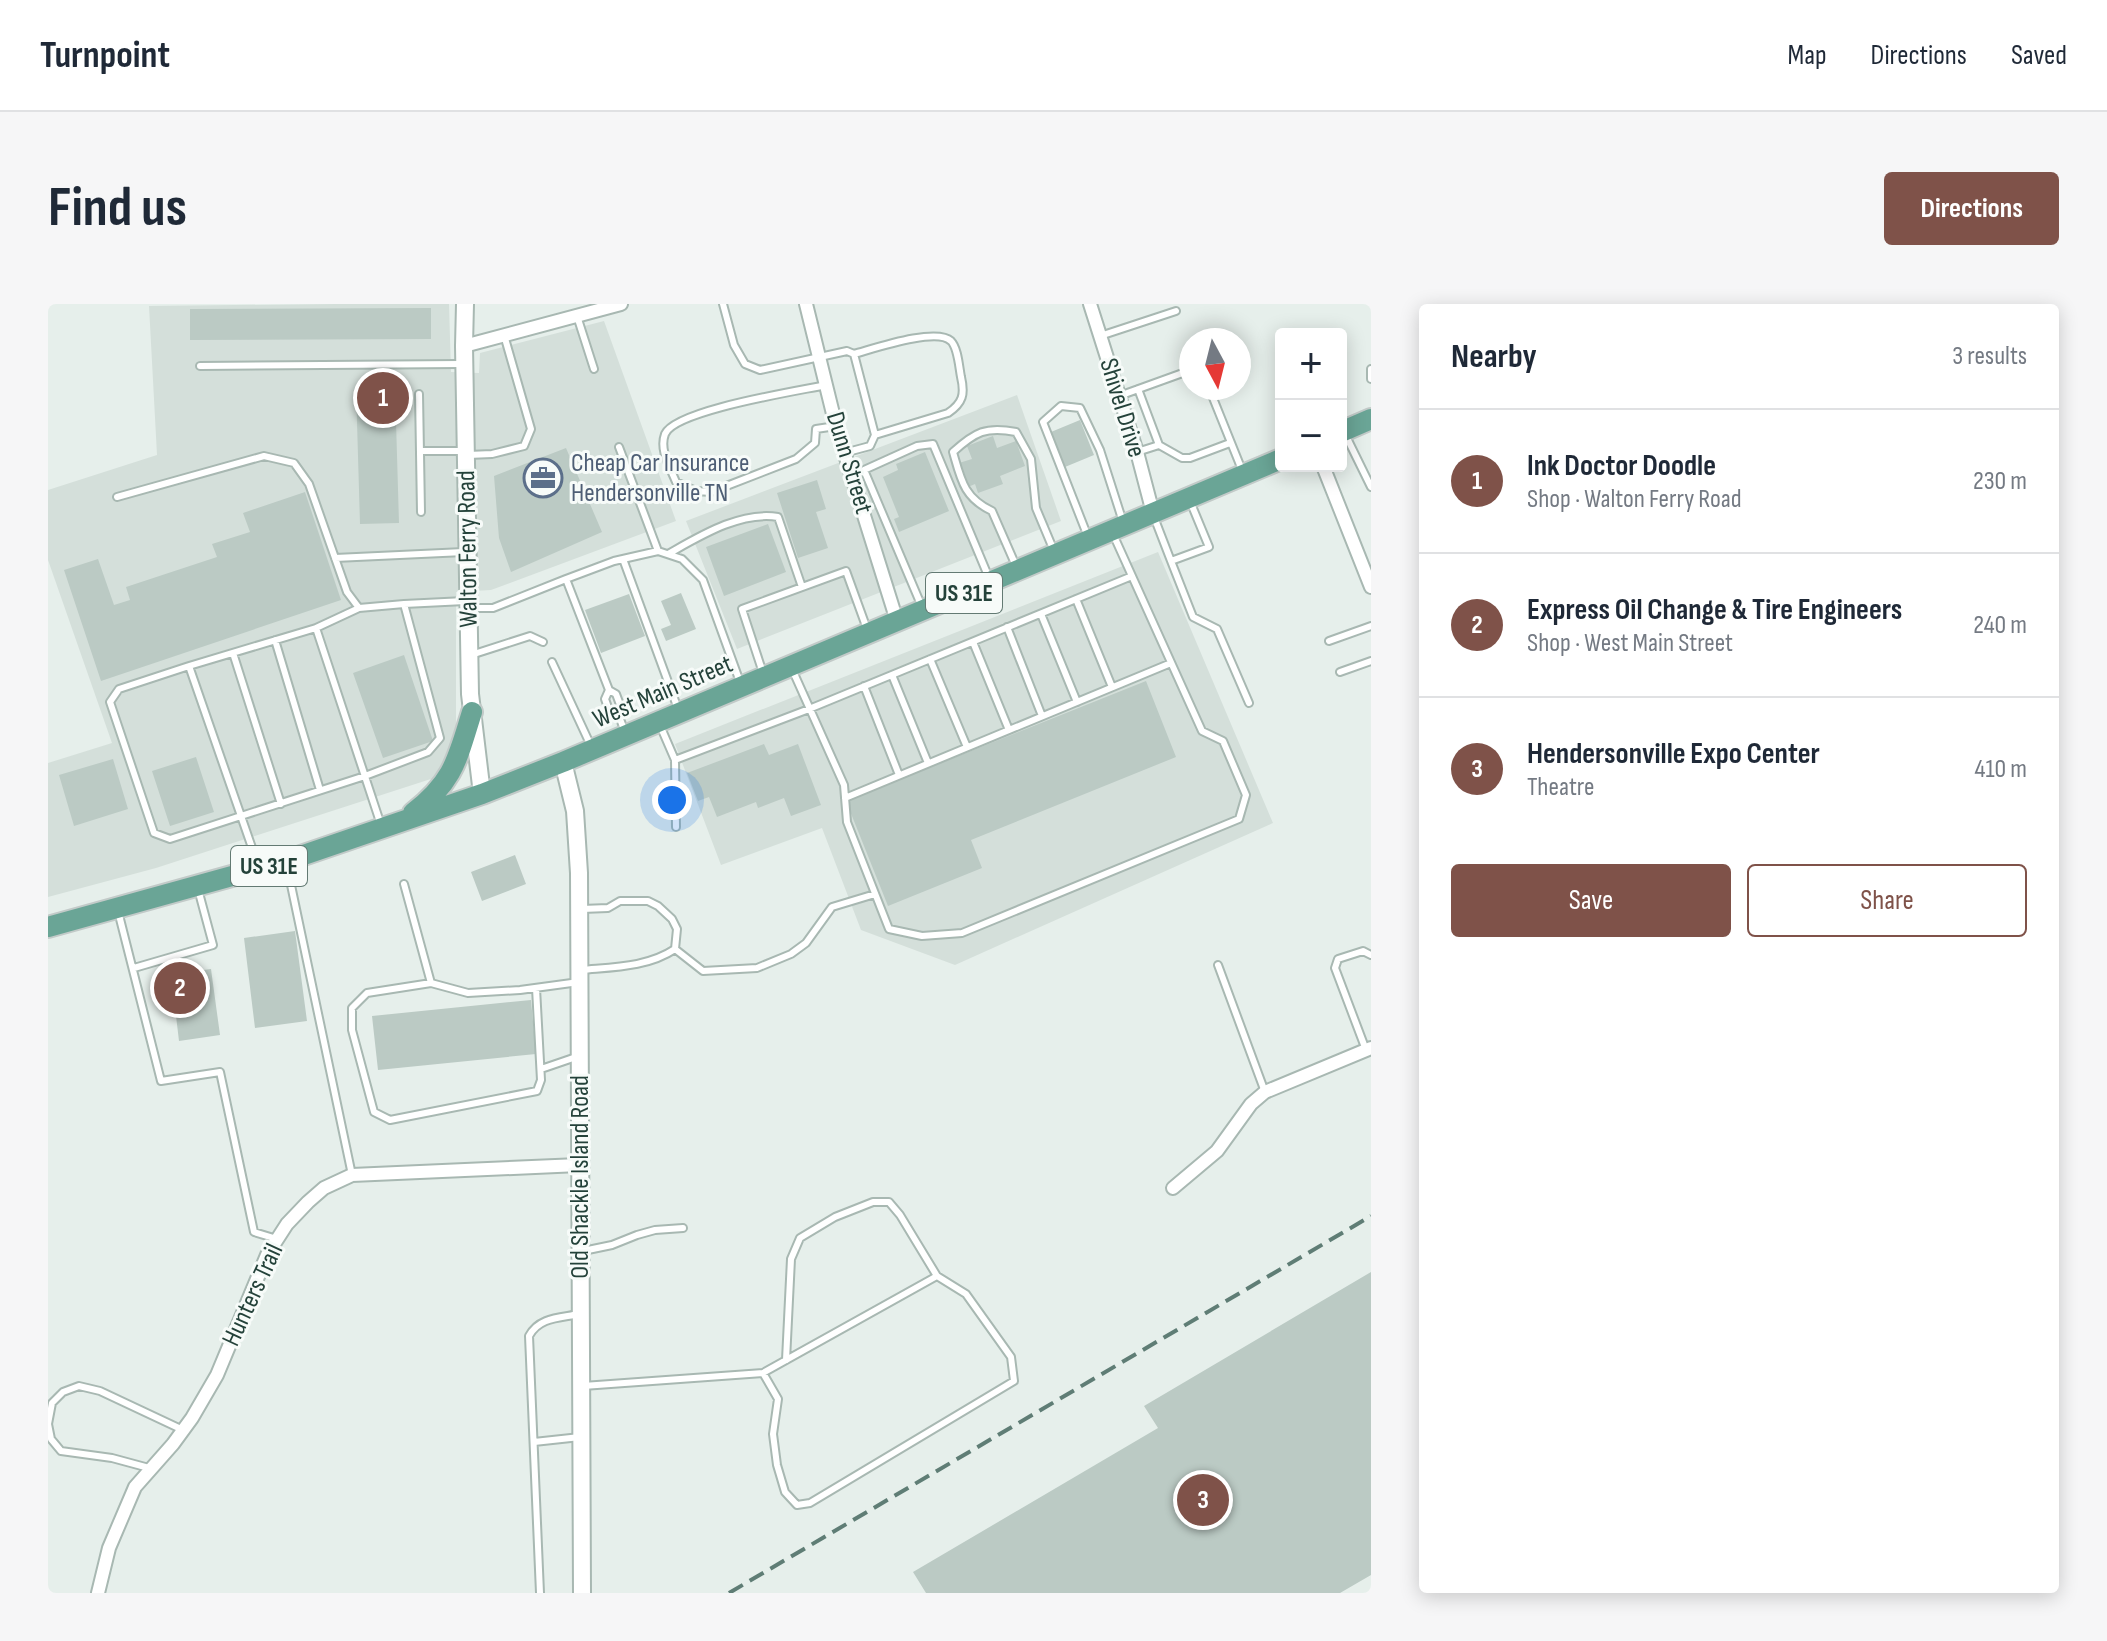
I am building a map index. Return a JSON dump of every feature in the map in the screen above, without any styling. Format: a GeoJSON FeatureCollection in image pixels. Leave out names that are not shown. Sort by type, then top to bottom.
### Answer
{"type":"FeatureCollection","features":[{"type":"Feature","properties":{"kind":"main road"},"geometry":{"type":"LineString","coordinates":[[1347,430],[1371,419]]}},
{"type":"Feature","properties":{"kind":"main road","name":"West Main Street"},"geometry":{"type":"LineString","coordinates":[[48,927],[286,861],[482,794],[592,749],[623,727],[658,722],[1275,461]]}},
{"type":"Feature","properties":{"kind":"main road"},"geometry":{"type":"LineString","coordinates":[[403,821],[431,799],[446,781],[458,757],[472,712]]}},
{"type":"Feature","properties":{"kind":"street","name":"Walton Ferry Road"},"geometry":{"type":"LineString","coordinates":[[465,304],[469,655],[482,794]]}},
{"type":"Feature","properties":{"kind":"street"},"geometry":{"type":"LineString","coordinates":[[464,346],[621,304]]}},
{"type":"Feature","properties":{"kind":"street","name":"Dunn Street"},"geometry":{"type":"LineString","coordinates":[[806,304],[836,426],[897,621]]}},
{"type":"Feature","properties":{"kind":"street","name":"Shivel Drive"},"geometry":{"type":"LineString","coordinates":[[1090,304],[1153,513]]}},
{"type":"Feature","properties":{"kind":"street"},"geometry":{"type":"LineString","coordinates":[[1325,472],[1371,587]]}},
{"type":"Feature","properties":{"kind":"street","name":"Old Shackle Island Road"},"geometry":{"type":"LineString","coordinates":[[563,762],[575,811],[579,873],[582,1593]]}},
{"type":"Feature","properties":{"kind":"street"},"geometry":{"type":"LineString","coordinates":[[1173,1188],[1217,1151],[1251,1104],[1265,1092],[1368,1049]]}},
{"type":"Feature","properties":{"kind":"street","name":"Hunters Trail"},"geometry":{"type":"LineString","coordinates":[[98,1593],[109,1548],[135,1487],[183,1430],[217,1375],[267,1255],[287,1224],[308,1202],[324,1188],[352,1175],[579,1165]]}},
{"type":"Feature","properties":{"kind":"lane"},"geometry":{"type":"LineString","coordinates":[[723,304],[734,345],[745,364],[760,370],[847,351],[854,354],[933,336],[948,338],[954,344],[964,396],[957,407],[948,413],[875,435]]}},
{"type":"Feature","properties":{"kind":"lane"},"geometry":{"type":"LineString","coordinates":[[1100,336],[1176,311]]}},
{"type":"Feature","properties":{"kind":"lane"},"geometry":{"type":"LineString","coordinates":[[577,316],[594,369]]}},
{"type":"Feature","properties":{"kind":"lane"},"geometry":{"type":"LineString","coordinates":[[420,451],[492,454],[524,446],[531,429],[504,335]]}},
{"type":"Feature","properties":{"kind":"lane"},"geometry":{"type":"LineString","coordinates":[[844,453],[870,446],[875,435],[854,354]]}},
{"type":"Feature","properties":{"kind":"lane"},"geometry":{"type":"LineString","coordinates":[[200,366],[464,364]]}},
{"type":"Feature","properties":{"kind":"lane"},"geometry":{"type":"LineString","coordinates":[[1371,369],[1371,379]]}},
{"type":"Feature","properties":{"kind":"lane"},"geometry":{"type":"LineString","coordinates":[[1119,396],[1179,374]]}},
{"type":"Feature","properties":{"kind":"lane"},"geometry":{"type":"LineString","coordinates":[[826,385],[705,410],[674,423],[665,433],[663,451],[676,482],[696,491],[711,492],[796,459],[815,443],[816,429],[836,426]]}},
{"type":"Feature","properties":{"kind":"lane"},"geometry":{"type":"LineString","coordinates":[[1138,389],[1159,445],[1182,458],[1190,458],[1230,443]]}},
{"type":"Feature","properties":{"kind":"lane"},"geometry":{"type":"LineString","coordinates":[[419,394],[421,512]]}},
{"type":"Feature","properties":{"kind":"lane"},"geometry":{"type":"LineString","coordinates":[[1214,400],[1243,474]]}},
{"type":"Feature","properties":{"kind":"lane"},"geometry":{"type":"LineString","coordinates":[[790,666],[844,785],[847,822],[889,929],[922,936],[962,933],[1239,819],[1246,795],[1223,741],[1202,731],[1132,576],[1100,450],[1080,408],[1061,406],[1043,422],[1089,540]]}},
{"type":"Feature","properties":{"kind":"lane"},"geometry":{"type":"LineString","coordinates":[[1018,570],[992,511],[976,504],[962,484],[953,452],[971,436],[997,428],[1016,432],[1031,459],[1036,508],[1055,554]]}},
{"type":"Feature","properties":{"kind":"lane"},"geometry":{"type":"LineString","coordinates":[[1347,441],[1371,487]]}},
{"type":"Feature","properties":{"kind":"lane"},"geometry":{"type":"LineString","coordinates":[[923,610],[864,470],[917,446],[933,444],[990,582]]}},
{"type":"Feature","properties":{"kind":"lane"},"geometry":{"type":"LineString","coordinates":[[1137,452],[1159,445]]}},
{"type":"Feature","properties":{"kind":"lane"},"geometry":{"type":"LineString","coordinates":[[619,447],[658,551]]}},
{"type":"Feature","properties":{"kind":"lane"},"geometry":{"type":"LineString","coordinates":[[117,497],[264,456],[294,463],[309,484],[347,592],[359,608]]}},
{"type":"Feature","properties":{"kind":"lane"},"geometry":{"type":"LineString","coordinates":[[1171,561],[1209,547],[1189,498]]}},
{"type":"Feature","properties":{"kind":"lane"},"geometry":{"type":"LineString","coordinates":[[1153,513],[1193,617],[1217,629],[1249,703]]}},
{"type":"Feature","properties":{"kind":"lane"},"geometry":{"type":"LineString","coordinates":[[668,554],[741,520],[764,515],[778,517],[802,587]]}},
{"type":"Feature","properties":{"kind":"lane"},"geometry":{"type":"LineString","coordinates":[[404,604],[440,738],[428,752],[365,776],[170,839],[154,833],[110,702],[119,689],[316,628],[359,608],[404,604],[468,604],[493,608],[623,559],[658,551],[682,559],[703,580],[741,687]]}},
{"type":"Feature","properties":{"kind":"lane"},"geometry":{"type":"LineString","coordinates":[[335,558],[468,552]]}},
{"type":"Feature","properties":{"kind":"lane"},"geometry":{"type":"LineString","coordinates":[[623,559],[679,713]]}},
{"type":"Feature","properties":{"kind":"lane"},"geometry":{"type":"LineString","coordinates":[[764,677],[742,609],[846,571],[868,633]]}},
{"type":"Feature","properties":{"kind":"lane"},"geometry":{"type":"LineString","coordinates":[[675,760],[809,709],[1132,576]]}},
{"type":"Feature","properties":{"kind":"lane"},"geometry":{"type":"LineString","coordinates":[[566,579],[609,690],[616,694],[622,710],[623,727]]}},
{"type":"Feature","properties":{"kind":"lane"},"geometry":{"type":"LineString","coordinates":[[1076,599],[1112,687]]}},
{"type":"Feature","properties":{"kind":"lane"},"geometry":{"type":"LineString","coordinates":[[1041,614],[1077,702]]}},
{"type":"Feature","properties":{"kind":"lane"},"geometry":{"type":"LineString","coordinates":[[1329,641],[1371,626]]}},
{"type":"Feature","properties":{"kind":"lane"},"geometry":{"type":"LineString","coordinates":[[1007,627],[1042,716]]}},
{"type":"Feature","properties":{"kind":"lane"},"geometry":{"type":"LineString","coordinates":[[316,628],[382,828]]}},
{"type":"Feature","properties":{"kind":"lane"},"geometry":{"type":"LineString","coordinates":[[469,655],[530,636],[543,642]]}},
{"type":"Feature","properties":{"kind":"lane"},"geometry":{"type":"LineString","coordinates":[[275,640],[320,790]]}},
{"type":"Feature","properties":{"kind":"lane"},"geometry":{"type":"LineString","coordinates":[[973,642],[1009,730]]}},
{"type":"Feature","properties":{"kind":"lane"},"geometry":{"type":"LineString","coordinates":[[233,653],[281,804]]}},
{"type":"Feature","properties":{"kind":"lane"},"geometry":{"type":"LineString","coordinates":[[930,659],[967,747]]}},
{"type":"Feature","properties":{"kind":"lane"},"geometry":{"type":"LineString","coordinates":[[1340,672],[1371,661]]}},
{"type":"Feature","properties":{"kind":"lane"},"geometry":{"type":"LineString","coordinates":[[552,662],[592,749]]}},
{"type":"Feature","properties":{"kind":"lane"},"geometry":{"type":"LineString","coordinates":[[845,798],[1171,663]]}},
{"type":"Feature","properties":{"kind":"lane"},"geometry":{"type":"LineString","coordinates":[[189,666],[259,868]]}},
{"type":"Feature","properties":{"kind":"lane"},"geometry":{"type":"LineString","coordinates":[[892,675],[928,763]]}},
{"type":"Feature","properties":{"kind":"lane"},"geometry":{"type":"LineString","coordinates":[[864,686],[899,775]]}},
{"type":"Feature","properties":{"kind":"lane"},"geometry":{"type":"LineString","coordinates":[[609,690],[605,699],[611,716],[623,727]]}},
{"type":"Feature","properties":{"kind":"lane"},"geometry":{"type":"LineString","coordinates":[[658,722],[675,760],[676,827]]}},
{"type":"Feature","properties":{"kind":"lane"},"geometry":{"type":"LineString","coordinates":[[286,861],[352,1175]]}},
{"type":"Feature","properties":{"kind":"lane"},"geometry":{"type":"LineString","coordinates":[[404,884],[431,983]]}},
{"type":"Feature","properties":{"kind":"lane"},"geometry":{"type":"LineString","coordinates":[[134,968],[213,945],[197,886]]}},
{"type":"Feature","properties":{"kind":"lane"},"geometry":{"type":"LineString","coordinates":[[675,949],[703,971],[757,968],[791,954],[806,943],[832,907],[875,894]]}},
{"type":"Feature","properties":{"kind":"lane"},"geometry":{"type":"LineString","coordinates":[[536,988],[541,1069],[537,1091],[390,1120],[374,1112],[352,1030],[352,1008],[367,993],[431,983],[468,993],[536,988],[639,965],[675,949],[677,929],[672,919],[648,901],[620,901],[608,908],[579,909]]}},
{"type":"Feature","properties":{"kind":"lane"},"geometry":{"type":"LineString","coordinates":[[117,908],[161,1081],[220,1072],[254,1232],[277,1239]]}},
{"type":"Feature","properties":{"kind":"lane"},"geometry":{"type":"LineString","coordinates":[[1368,1049],[1335,968],[1338,959],[1363,951],[1371,955]]}},
{"type":"Feature","properties":{"kind":"lane"},"geometry":{"type":"LineString","coordinates":[[1218,965],[1265,1092]]}},
{"type":"Feature","properties":{"kind":"lane"},"geometry":{"type":"LineString","coordinates":[[541,1069],[580,1056]]}},
{"type":"Feature","properties":{"kind":"lane"},"geometry":{"type":"LineString","coordinates":[[763,1373],[778,1399],[773,1434],[777,1465],[785,1492],[797,1505],[810,1503],[1014,1381],[1011,1357],[966,1294],[937,1276],[889,1202],[873,1202],[835,1217],[800,1238],[791,1259],[786,1360]]}},
{"type":"Feature","properties":{"kind":"lane"},"geometry":{"type":"LineString","coordinates":[[579,1252],[612,1245],[655,1230],[683,1228]]}},
{"type":"Feature","properties":{"kind":"lane"},"geometry":{"type":"LineString","coordinates":[[580,1386],[763,1373],[937,1276]]}},
{"type":"Feature","properties":{"kind":"lane"},"geometry":{"type":"LineString","coordinates":[[540,1593],[529,1336],[539,1323],[579,1314]]}},
{"type":"Feature","properties":{"kind":"lane"},"geometry":{"type":"LineString","coordinates":[[151,1469],[112,1458],[61,1451],[51,1439],[48,1424],[52,1403],[63,1392],[79,1386],[100,1391],[183,1430]]}},
{"type":"Feature","properties":{"kind":"lane"},"geometry":{"type":"LineString","coordinates":[[534,1442],[580,1437]]}},
{"type":"Feature","properties":{"kind":"shaded area"},"geometry":{"type":"Polygon","coordinates":[[[449,304],[451,372],[479,373],[480,353],[604,321],[676,521],[491,590],[456,592],[456,738],[452,758],[437,777],[156,868],[48,897],[48,763],[112,743],[48,560],[48,490],[157,455],[149,306],[449,304]]]}},
{"type":"Feature","properties":{"kind":"shaded area"},"geometry":{"type":"Polygon","coordinates":[[[1017,395],[1061,521],[737,649],[686,521],[1017,395]]]}},
{"type":"Feature","properties":{"kind":"shaded area"},"geometry":{"type":"Polygon","coordinates":[[[1158,552],[1273,823],[955,965],[861,930],[822,828],[721,865],[675,744],[1158,552]]]}},
{"type":"Feature","properties":{"kind":"building"},"geometry":{"type":"Polygon","coordinates":[[[431,308],[431,339],[190,340],[190,309],[431,308]]]}},
{"type":"Feature","properties":{"kind":"building"},"geometry":{"type":"Polygon","coordinates":[[[395,387],[399,523],[360,524],[356,388],[395,387]]]}},
{"type":"Feature","properties":{"kind":"building"},"geometry":{"type":"Polygon","coordinates":[[[1080,420],[1094,455],[1065,467],[1051,432],[1080,420]]]}},
{"type":"Feature","properties":{"kind":"building"},"geometry":{"type":"Polygon","coordinates":[[[993,436],[997,448],[1016,441],[1025,466],[1000,476],[1003,484],[978,493],[975,484],[968,487],[959,463],[972,459],[967,446],[993,436]]]}},
{"type":"Feature","properties":{"kind":"building"},"geometry":{"type":"Polygon","coordinates":[[[566,448],[602,532],[511,572],[499,538],[494,476],[566,448]]]}},
{"type":"Feature","properties":{"kind":"building"},"geometry":{"type":"Polygon","coordinates":[[[925,452],[949,511],[899,532],[894,519],[899,517],[883,477],[898,470],[896,464],[925,452]]]}},
{"type":"Feature","properties":{"kind":"building"},"geometry":{"type":"Polygon","coordinates":[[[817,480],[826,509],[816,512],[828,548],[798,558],[777,493],[817,480]]]}},
{"type":"Feature","properties":{"kind":"building"},"geometry":{"type":"Polygon","coordinates":[[[305,492],[341,600],[101,681],[64,570],[98,559],[114,605],[130,600],[126,587],[217,557],[212,544],[250,532],[243,513],[305,492]]]}},
{"type":"Feature","properties":{"kind":"building"},"geometry":{"type":"Polygon","coordinates":[[[768,524],[786,572],[724,596],[706,547],[768,524]]]}},
{"type":"Feature","properties":{"kind":"building"},"geometry":{"type":"Polygon","coordinates":[[[681,593],[696,629],[666,641],[661,629],[671,625],[661,601],[681,593]]]}},
{"type":"Feature","properties":{"kind":"building"},"geometry":{"type":"Polygon","coordinates":[[[629,594],[645,636],[601,653],[585,610],[629,594]]]}},
{"type":"Feature","properties":{"kind":"building"},"geometry":{"type":"Polygon","coordinates":[[[404,655],[433,741],[383,758],[353,673],[404,655]]]}},
{"type":"Feature","properties":{"kind":"building"},"geometry":{"type":"Polygon","coordinates":[[[1146,681],[1176,757],[971,840],[982,868],[888,906],[846,801],[1146,681]]]}},
{"type":"Feature","properties":{"kind":"building"},"geometry":{"type":"Polygon","coordinates":[[[764,744],[769,755],[798,744],[821,805],[791,816],[784,798],[758,808],[756,802],[717,817],[709,797],[698,801],[687,773],[764,744]]]}},
{"type":"Feature","properties":{"kind":"building"},"geometry":{"type":"Polygon","coordinates":[[[196,757],[214,812],[170,826],[152,771],[196,757]]]}},
{"type":"Feature","properties":{"kind":"building"},"geometry":{"type":"Polygon","coordinates":[[[113,759],[128,809],[74,826],[59,775],[113,759]]]}},
{"type":"Feature","properties":{"kind":"building"},"geometry":{"type":"Polygon","coordinates":[[[515,855],[526,884],[482,901],[471,872],[515,855]]]}},
{"type":"Feature","properties":{"kind":"building"},"geometry":{"type":"Polygon","coordinates":[[[295,931],[307,1021],[255,1028],[244,938],[295,931]]]}},
{"type":"Feature","properties":{"kind":"building"},"geometry":{"type":"Polygon","coordinates":[[[211,969],[220,1035],[179,1041],[174,999],[192,997],[189,972],[211,969]]]}},
{"type":"Feature","properties":{"kind":"building"},"geometry":{"type":"Polygon","coordinates":[[[531,1000],[536,1054],[378,1070],[372,1016],[531,1000]]]}},
{"type":"Feature","properties":{"kind":"building"},"geometry":{"type":"Polygon","coordinates":[[[1371,1272],[1371,1575],[1340,1593],[926,1593],[913,1572],[1158,1428],[1144,1406],[1371,1272]]]}},
{"type":"Feature","properties":{"kind":"railway"},"geometry":{"type":"LineString","coordinates":[[729,1593],[1371,1216]]}},
{"type":"Feature","properties":{"kind":"place","name":"Ink Doctor Doodle"},"geometry":{"type":"Point","coordinates":[383,398]}},
{"type":"Feature","properties":{"kind":"place","name":"Cheap Car Insurance Hendersonville TN"},"geometry":{"type":"Point","coordinates":[543,478]}},
{"type":"Feature","properties":{"kind":"place","name":"Express Oil Change & Tire Engineers"},"geometry":{"type":"Point","coordinates":[180,988]}},
{"type":"Feature","properties":{"kind":"place","name":"Hendersonville Expo Center"},"geometry":{"type":"Point","coordinates":[1203,1500]}}]}
